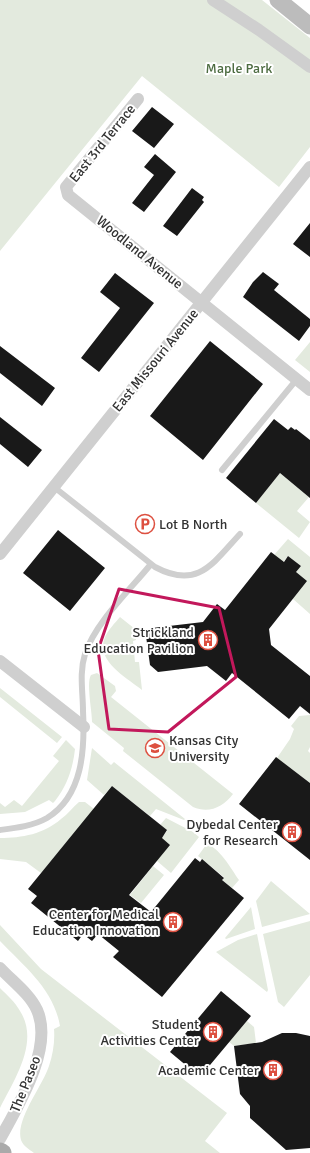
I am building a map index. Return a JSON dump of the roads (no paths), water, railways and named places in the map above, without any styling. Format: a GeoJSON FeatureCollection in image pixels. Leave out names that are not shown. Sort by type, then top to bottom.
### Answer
{"type":"FeatureCollection","features":[{"type":"Feature","properties":{"kind":"street"},"geometry":{"type":"LineString","coordinates":[[213,0],[259,30],[310,68]]}},
{"type":"Feature","properties":{"kind":"street"},"geometry":{"type":"LineString","coordinates":[[278,0],[310,26]]}},
{"type":"Feature","properties":{"kind":"street","name":"East 3rd Terrace"},"geometry":{"type":"LineString","coordinates":[[66,188],[138,99]]}},
{"type":"Feature","properties":{"kind":"street","name":"East Missouri Avenue"},"geometry":{"type":"LineString","coordinates":[[0,554],[310,167]]}},
{"type":"Feature","properties":{"kind":"street","name":"Woodland Avenue"},"geometry":{"type":"LineString","coordinates":[[66,188],[68,195],[310,390]]}},
{"type":"Feature","properties":{"kind":"street"},"geometry":{"type":"LineString","coordinates":[[0,661],[84,727]]}},
{"type":"Feature","properties":{"kind":"street","name":"The Paseo"},"geometry":{"type":"LineString","coordinates":[[0,968],[29,998],[37,1010],[41,1043],[34,1068],[17,1108],[0,1139]]}},
{"type":"Feature","properties":{"kind":"lane"},"geometry":{"type":"LineString","coordinates":[[222,470],[297,379]]}},
{"type":"Feature","properties":{"kind":"lane"},"geometry":{"type":"LineString","coordinates":[[54,487],[151,564],[168,574],[182,577],[201,573],[210,566],[240,534]]}},
{"type":"Feature","properties":{"kind":"lane"},"geometry":{"type":"LineString","coordinates":[[0,830],[23,827],[36,823],[50,816],[63,804],[75,784],[80,770],[84,727],[82,667],[92,636],[151,564]]}},
{"type":"Feature","properties":{"kind":"place","name":"Lot B North"},"geometry":{"type":"Point","coordinates":[145,524]}},
{"type":"Feature","properties":{"kind":"place","name":"Strickland Education Pavilion"},"geometry":{"type":"Point","coordinates":[208,640]}},
{"type":"Feature","properties":{"kind":"place","name":"Kansas City University"},"geometry":{"type":"Point","coordinates":[155,748]}},
{"type":"Feature","properties":{"kind":"place","name":"Dybedal Center for Research"},"geometry":{"type":"Point","coordinates":[292,832]}},
{"type":"Feature","properties":{"kind":"place","name":"Center for Medical Education Innovation"},"geometry":{"type":"Point","coordinates":[173,922]}},
{"type":"Feature","properties":{"kind":"place","name":"Student Activities Center"},"geometry":{"type":"Point","coordinates":[213,1032]}},
{"type":"Feature","properties":{"kind":"place","name":"Academic Center"},"geometry":{"type":"Point","coordinates":[273,1070]}},
{"type":"Feature","properties":{"kind":"park label","name":"Maple Park"},"geometry":{"type":"Point","coordinates":[239,68]}}]}
